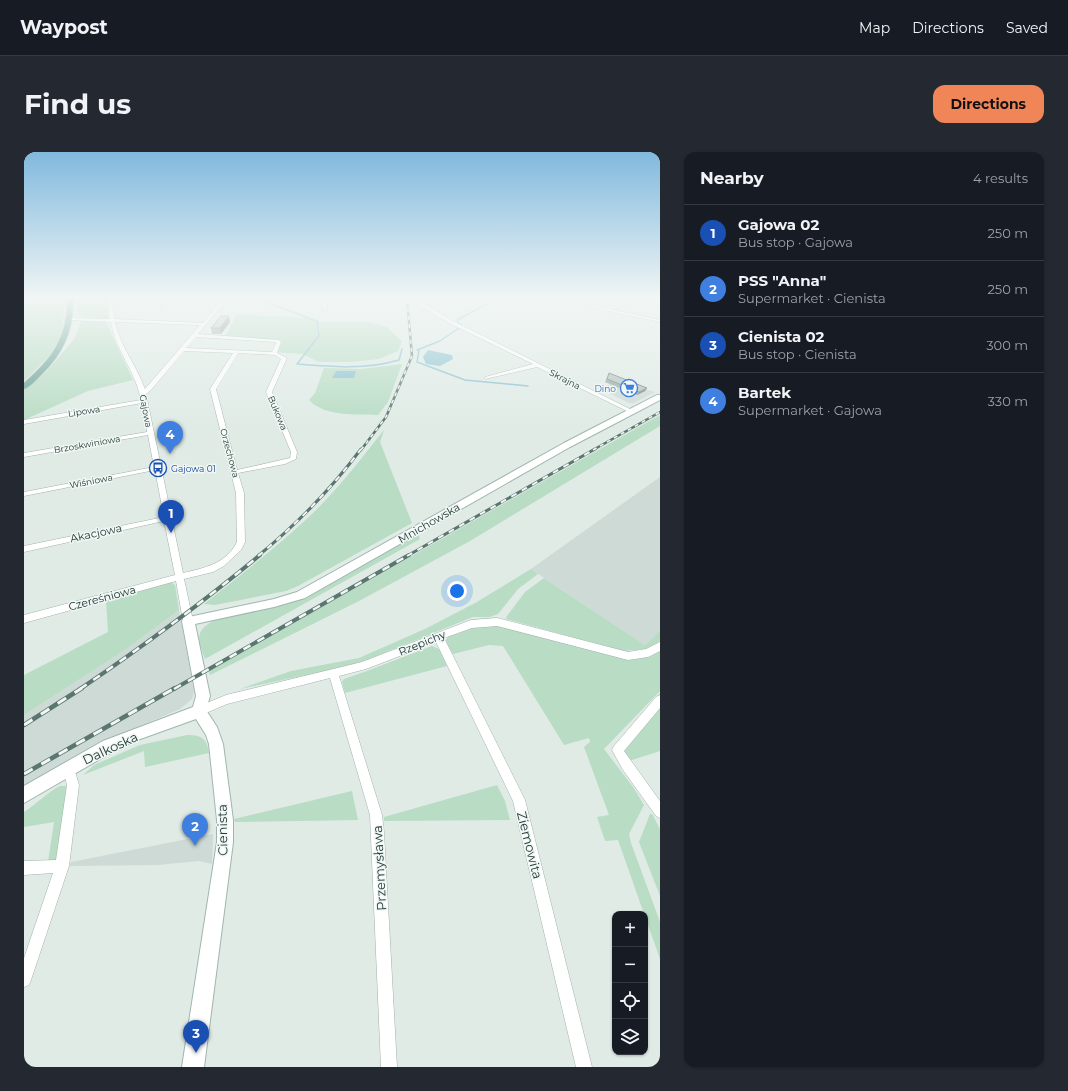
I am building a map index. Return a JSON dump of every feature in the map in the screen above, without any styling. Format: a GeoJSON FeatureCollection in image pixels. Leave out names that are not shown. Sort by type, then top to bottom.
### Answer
{"type":"FeatureCollection","features":[{"type":"Feature","properties":{"kind":"main road"},"geometry":{"type":"LineString","coordinates":[[24,387],[43,369],[57,352],[62,342]]}},
{"type":"Feature","properties":{"kind":"street","name":"Gajowa"},"geometry":{"type":"LineString","coordinates":[[119,342],[139,380],[188,621]]}},
{"type":"Feature","properties":{"kind":"street"},"geometry":{"type":"LineString","coordinates":[[143,398],[189,342]]}},
{"type":"Feature","properties":{"kind":"street"},"geometry":{"type":"LineString","coordinates":[[183,349],[274,354],[278,342]]}},
{"type":"Feature","properties":{"kind":"street","name":"Skrajna"},"geometry":{"type":"LineString","coordinates":[[490,342],[633,412]]}},
{"type":"Feature","properties":{"kind":"street","name":"Orzechowa"},"geometry":{"type":"LineString","coordinates":[[180,576],[215,568],[240,546],[240,493],[213,389],[236,352]]}},
{"type":"Feature","properties":{"kind":"street","name":"Bukowa"},"geometry":{"type":"LineString","coordinates":[[235,472],[293,459],[294,452],[269,392],[284,358],[274,354]]}},
{"type":"Feature","properties":{"kind":"street"},"geometry":{"type":"LineString","coordinates":[[487,378],[537,365]]}},
{"type":"Feature","properties":{"kind":"street","name":"Mnichowska"},"geometry":{"type":"LineString","coordinates":[[188,621],[274,603],[301,595],[567,445],[660,397]]}},
{"type":"Feature","properties":{"kind":"street","name":"Lipowa"},"geometry":{"type":"LineString","coordinates":[[24,422],[143,398]]}},
{"type":"Feature","properties":{"kind":"street","name":"Brzoskwiniowa"},"geometry":{"type":"LineString","coordinates":[[24,455],[150,433]]}},
{"type":"Feature","properties":{"kind":"street","name":"Wiśniowa"},"geometry":{"type":"LineString","coordinates":[[24,494],[157,468]]}},
{"type":"Feature","properties":{"kind":"street","name":"Akacjowa"},"geometry":{"type":"LineString","coordinates":[[24,549],[168,518]]}},
{"type":"Feature","properties":{"kind":"street","name":"Czereśniowa"},"geometry":{"type":"LineString","coordinates":[[24,619],[180,576]]}},
{"type":"Feature","properties":{"kind":"street"},"geometry":{"type":"LineString","coordinates":[[188,621],[203,696],[199,711]]}},
{"type":"Feature","properties":{"kind":"street","name":"Rzepichy"},"geometry":{"type":"LineString","coordinates":[[199,711],[226,700],[334,675],[363,666],[471,624],[497,622],[628,656],[648,652],[660,646]]}},
{"type":"Feature","properties":{"kind":"street","name":"Ziemowita"},"geometry":{"type":"LineString","coordinates":[[438,636],[519,800],[584,1067]]}},
{"type":"Feature","properties":{"kind":"street","name":"Przemysława"},"geometry":{"type":"LineString","coordinates":[[334,675],[376,815],[389,1067]]}},
{"type":"Feature","properties":{"kind":"street"},"geometry":{"type":"LineString","coordinates":[[660,700],[618,750],[624,763],[653,800],[660,812]]}},
{"type":"Feature","properties":{"kind":"street","name":"Dalkoska"},"geometry":{"type":"LineString","coordinates":[[24,794],[69,768],[123,740],[182,720],[199,711]]}},
{"type":"Feature","properties":{"kind":"street","name":"Cienista"},"geometry":{"type":"LineString","coordinates":[[194,1067],[225,842],[225,820],[216,744],[212,732],[199,711]]}},
{"type":"Feature","properties":{"kind":"street"},"geometry":{"type":"LineString","coordinates":[[24,980],[62,866],[73,785],[69,768]]}},
{"type":"Feature","properties":{"kind":"street"},"geometry":{"type":"LineString","coordinates":[[24,868],[62,866]]}},
{"type":"Feature","properties":{"kind":"shaded area"},"geometry":{"type":"Polygon","coordinates":[[[617,379],[655,392],[634,403],[629,403],[599,388],[610,384],[617,379]]]}},
{"type":"Feature","properties":{"kind":"shaded area"},"geometry":{"type":"Polygon","coordinates":[[[660,477],[660,630],[645,645],[531,569],[660,477]]]}},
{"type":"Feature","properties":{"kind":"shaded area"},"geometry":{"type":"Polygon","coordinates":[[[179,610],[194,692],[192,699],[180,709],[94,746],[24,785],[24,715],[122,652],[179,610]]]}},
{"type":"Feature","properties":{"kind":"shaded area"},"geometry":{"type":"Polygon","coordinates":[[[213,834],[212,864],[199,861],[158,865],[70,866],[71,862],[213,834]]]}},
{"type":"Feature","properties":{"kind":"green space"},"geometry":{"type":"Polygon","coordinates":[[[24,342],[58,342],[47,358],[24,381],[24,342]]]}},
{"type":"Feature","properties":{"kind":"green space"},"geometry":{"type":"Polygon","coordinates":[[[72,342],[115,342],[133,380],[88,391],[24,420],[24,390],[47,371],[72,342]]]}},
{"type":"Feature","properties":{"kind":"green space"},"geometry":{"type":"Polygon","coordinates":[[[276,342],[402,342],[398,351],[379,359],[349,362],[319,362],[302,354],[274,352],[279,342],[276,342]]]}},
{"type":"Feature","properties":{"kind":"green space"},"geometry":{"type":"Polygon","coordinates":[[[402,364],[388,402],[378,415],[341,414],[323,409],[309,400],[315,393],[324,368],[361,369],[402,364]]]}},
{"type":"Feature","properties":{"kind":"green space"},"geometry":{"type":"Polygon","coordinates":[[[660,415],[660,426],[470,541],[359,601],[210,675],[209,671],[660,415]]]}},
{"type":"Feature","properties":{"kind":"green space"},"geometry":{"type":"Polygon","coordinates":[[[384,430],[380,442],[412,523],[298,586],[286,591],[215,605],[204,604],[273,549],[312,514],[341,484],[384,430]]]}},
{"type":"Feature","properties":{"kind":"green space"},"geometry":{"type":"Polygon","coordinates":[[[418,533],[420,539],[205,659],[199,637],[202,629],[213,621],[278,606],[306,597],[418,533]]]}},
{"type":"Feature","properties":{"kind":"green space"},"geometry":{"type":"Polygon","coordinates":[[[531,569],[538,574],[518,589],[498,614],[490,617],[473,617],[364,661],[344,667],[240,689],[291,671],[359,658],[427,628],[477,602],[531,569]]]}},
{"type":"Feature","properties":{"kind":"green space"},"geometry":{"type":"Polygon","coordinates":[[[544,578],[645,645],[660,630],[660,641],[647,649],[623,651],[506,619],[525,592],[544,578]]]}},
{"type":"Feature","properties":{"kind":"green space"},"geometry":{"type":"Polygon","coordinates":[[[171,582],[175,585],[179,610],[122,652],[24,715],[24,675],[108,632],[106,600],[171,582]]]}},
{"type":"Feature","properties":{"kind":"green space"},"geometry":{"type":"Polygon","coordinates":[[[497,626],[631,660],[652,656],[660,651],[660,691],[604,749],[633,787],[644,805],[629,834],[660,922],[660,959],[648,925],[648,911],[643,911],[618,840],[605,841],[597,817],[609,815],[584,747],[590,742],[589,738],[564,745],[503,646],[489,645],[453,654],[445,641],[448,637],[475,627],[497,626]]]}},
{"type":"Feature","properties":{"kind":"green space"},"geometry":{"type":"Polygon","coordinates":[[[432,646],[439,649],[447,666],[345,693],[342,682],[344,679],[432,646]]]}},
{"type":"Feature","properties":{"kind":"green space"},"geometry":{"type":"Polygon","coordinates":[[[660,708],[660,751],[629,761],[621,750],[660,708]]]}},
{"type":"Feature","properties":{"kind":"green space"},"geometry":{"type":"Polygon","coordinates":[[[187,735],[202,738],[207,744],[209,753],[145,767],[144,751],[83,775],[94,765],[140,745],[187,735]]]}},
{"type":"Feature","properties":{"kind":"green space"},"geometry":{"type":"Polygon","coordinates":[[[497,785],[505,801],[510,820],[384,821],[384,817],[497,785]]]}},
{"type":"Feature","properties":{"kind":"green space"},"geometry":{"type":"Polygon","coordinates":[[[60,786],[68,786],[58,858],[55,861],[48,862],[54,822],[24,827],[24,812],[60,786]]]}},
{"type":"Feature","properties":{"kind":"green space"},"geometry":{"type":"Polygon","coordinates":[[[352,791],[358,820],[235,822],[234,819],[352,791]]]}},
{"type":"Feature","properties":{"kind":"green space"},"geometry":{"type":"Polygon","coordinates":[[[650,814],[652,814],[660,829],[660,896],[639,842],[650,814]]]}},
{"type":"Feature","properties":{"kind":"water"},"geometry":{"type":"Polygon","coordinates":[[[428,350],[452,355],[453,359],[440,366],[426,364],[423,357],[428,350]]]}},
{"type":"Feature","properties":{"kind":"water"},"geometry":{"type":"Polygon","coordinates":[[[336,371],[356,371],[354,378],[332,378],[336,371]]]}},
{"type":"Feature","properties":{"kind":"building"},"geometry":{"type":"Polygon","coordinates":[[[609,373],[647,388],[639,392],[607,379],[609,373]]]}},
{"type":"Feature","properties":{"kind":"waterway"},"geometry":{"type":"LineString","coordinates":[[314,342],[297,364],[336,367],[374,365],[399,360],[402,349]]}},
{"type":"Feature","properties":{"kind":"waterway"},"geometry":{"type":"LineString","coordinates":[[438,342],[417,350],[419,350],[417,362],[465,380],[528,386]]}},
{"type":"Feature","properties":{"kind":"railway"},"geometry":{"type":"LineString","coordinates":[[361,450],[386,417],[412,356],[411,342]]}},
{"type":"Feature","properties":{"kind":"railway"},"geometry":{"type":"LineString","coordinates":[[593,450],[660,412]]}},
{"type":"Feature","properties":{"kind":"railway"},"geometry":{"type":"LineString","coordinates":[[258,556],[313,505],[338,478],[361,449]]}},
{"type":"Feature","properties":{"kind":"railway"},"geometry":{"type":"LineString","coordinates":[[407,556],[595,449]]}},
{"type":"Feature","properties":{"kind":"railway"},"geometry":{"type":"LineString","coordinates":[[80,689],[172,624],[260,555]]}},
{"type":"Feature","properties":{"kind":"railway"},"geometry":{"type":"LineString","coordinates":[[174,689],[409,555]]}},
{"type":"Feature","properties":{"kind":"railway"},"geometry":{"type":"LineString","coordinates":[[24,725],[82,688]]}},
{"type":"Feature","properties":{"kind":"railway"},"geometry":{"type":"LineString","coordinates":[[24,774],[175,688]]}},
{"type":"Feature","properties":{"kind":"place","name":"Dino"},"geometry":{"type":"Point","coordinates":[629,388]}},
{"type":"Feature","properties":{"kind":"place","name":"Bartek"},"geometry":{"type":"Point","coordinates":[170,454]}},
{"type":"Feature","properties":{"kind":"place","name":"Gajowa 01"},"geometry":{"type":"Point","coordinates":[158,468]}},
{"type":"Feature","properties":{"kind":"place","name":"Gajowa 02"},"geometry":{"type":"Point","coordinates":[171,533]}},
{"type":"Feature","properties":{"kind":"place","name":"PSS \"Anna\""},"geometry":{"type":"Point","coordinates":[195,846]}},
{"type":"Feature","properties":{"kind":"place","name":"Cienista 02"},"geometry":{"type":"Point","coordinates":[196,1053]}}]}
